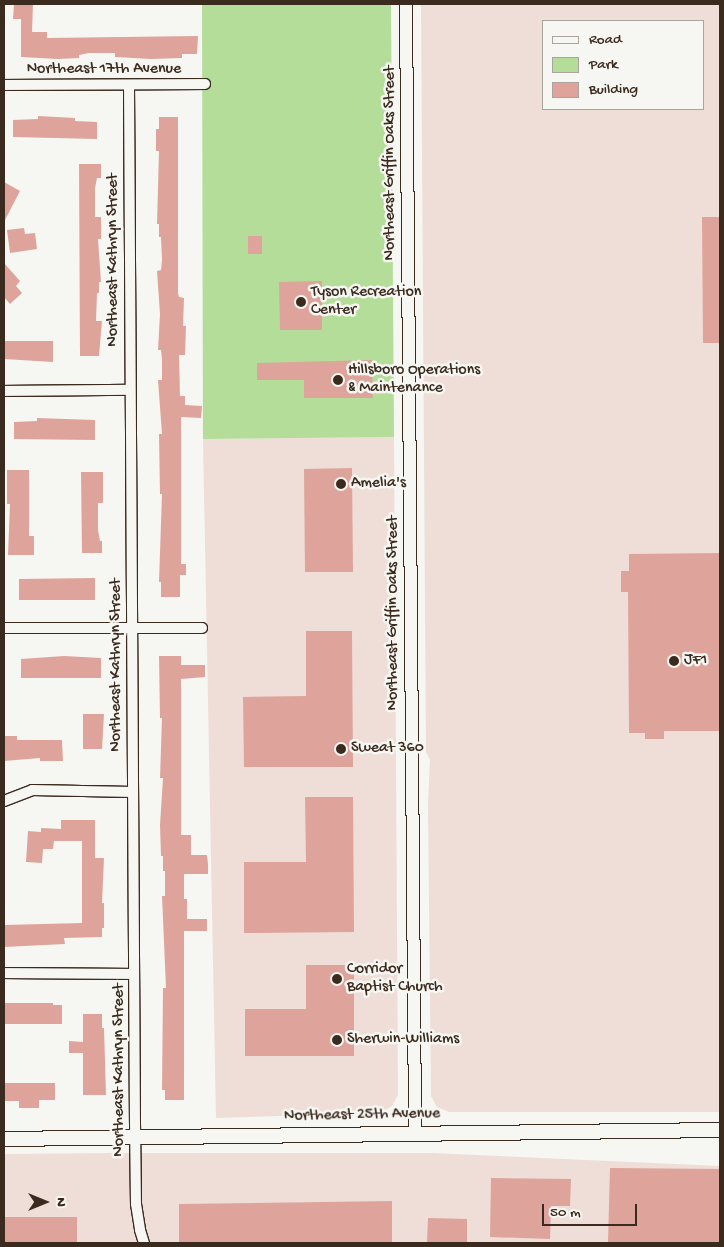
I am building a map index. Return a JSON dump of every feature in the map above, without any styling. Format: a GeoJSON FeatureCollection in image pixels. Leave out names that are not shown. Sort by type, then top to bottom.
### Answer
{"type":"FeatureCollection","features":[{"type":"Feature","properties":{"kind":"main road","name":"Northeast 25th Avenue"},"geometry":{"type":"LineString","coordinates":[[4,1139],[720,1130]]}},
{"type":"Feature","properties":{"kind":"street","name":"Northeast Griffin Oaks Street"},"geometry":{"type":"LineString","coordinates":[[406,4],[415,1133]]}},
{"type":"Feature","properties":{"kind":"street","name":"Northeast 17th Avenue"},"geometry":{"type":"LineString","coordinates":[[4,85],[205,84]]}},
{"type":"Feature","properties":{"kind":"street","name":"Northeast Kathryn Street"},"geometry":{"type":"LineString","coordinates":[[128,85],[135,1138],[136,1204],[144,1243]]}},
{"type":"Feature","properties":{"kind":"street"},"geometry":{"type":"LineString","coordinates":[[4,391],[130,390]]}},
{"type":"Feature","properties":{"kind":"street"},"geometry":{"type":"LineString","coordinates":[[4,628],[202,628]]}},
{"type":"Feature","properties":{"kind":"street"},"geometry":{"type":"LineString","coordinates":[[4,801],[32,790],[133,792]]}},
{"type":"Feature","properties":{"kind":"street"},"geometry":{"type":"LineString","coordinates":[[4,974],[134,974]]}},
{"type":"Feature","properties":{"kind":"shaded area"},"geometry":{"type":"Polygon","coordinates":[[[421,4],[720,4],[720,1112],[449,1112],[437,1107],[431,1096],[428,803],[430,760],[426,752],[421,4]]]}},
{"type":"Feature","properties":{"kind":"shaded area"},"geometry":{"type":"Polygon","coordinates":[[[394,437],[398,1095],[392,1106],[380,1113],[216,1118],[203,439],[394,437]]]}},
{"type":"Feature","properties":{"kind":"shaded area"},"geometry":{"type":"Polygon","coordinates":[[[432,1153],[720,1166],[720,1243],[4,1243],[4,1154],[432,1153]]]}},
{"type":"Feature","properties":{"kind":"green space"},"geometry":{"type":"Polygon","coordinates":[[[202,4],[391,4],[394,437],[203,439],[202,4]]]}},
{"type":"Feature","properties":{"kind":"building"},"geometry":{"type":"Polygon","coordinates":[[[14,4],[33,4],[32,32],[47,32],[47,38],[198,36],[197,54],[182,54],[182,58],[151,59],[115,57],[115,53],[89,53],[79,55],[79,58],[58,59],[21,57],[21,19],[13,19],[14,4]]]}},
{"type":"Feature","properties":{"kind":"building"},"geometry":{"type":"Polygon","coordinates":[[[38,116],[75,118],[75,121],[97,122],[97,139],[13,137],[13,120],[38,119],[38,116]]]}},
{"type":"Feature","properties":{"kind":"building"},"geometry":{"type":"Polygon","coordinates":[[[159,117],[178,117],[178,293],[179,297],[184,298],[183,326],[186,326],[185,355],[179,355],[180,396],[185,396],[185,405],[202,406],[201,418],[181,417],[181,564],[186,564],[186,575],[180,575],[180,597],[161,597],[161,582],[159,582],[162,494],[160,494],[159,434],[162,434],[158,380],[162,380],[162,360],[161,350],[158,350],[160,314],[157,271],[161,270],[162,260],[161,237],[159,237],[159,224],[157,224],[159,151],[156,151],[156,129],[159,129],[159,117]]]}},
{"type":"Feature","properties":{"kind":"building"},"geometry":{"type":"Polygon","coordinates":[[[79,164],[101,164],[101,178],[97,178],[95,188],[95,217],[101,217],[101,239],[98,239],[101,282],[99,282],[99,293],[97,293],[96,321],[102,321],[99,356],[80,356],[79,164]]]}},
{"type":"Feature","properties":{"kind":"building"},"geometry":{"type":"Polygon","coordinates":[[[4,182],[20,191],[4,222],[4,182]]]}},
{"type":"Feature","properties":{"kind":"building"},"geometry":{"type":"Polygon","coordinates":[[[702,217],[720,217],[720,343],[703,343],[702,217]]]}},
{"type":"Feature","properties":{"kind":"building"},"geometry":{"type":"Polygon","coordinates":[[[24,228],[25,234],[35,233],[37,249],[10,253],[7,230],[24,228]]]}},
{"type":"Feature","properties":{"kind":"building"},"geometry":{"type":"Polygon","coordinates":[[[248,236],[262,236],[262,254],[248,254],[248,236]]]}},
{"type":"Feature","properties":{"kind":"building"},"geometry":{"type":"Polygon","coordinates":[[[4,263],[20,281],[16,286],[22,293],[10,304],[4,297],[4,263]]]}},
{"type":"Feature","properties":{"kind":"building","name":"Tyson Recreation Center"},"geometry":{"type":"Polygon","coordinates":[[[322,281],[322,306],[326,306],[326,317],[322,317],[322,330],[280,330],[279,282],[322,281]]]}},
{"type":"Feature","properties":{"kind":"building"},"geometry":{"type":"Polygon","coordinates":[[[4,341],[53,341],[53,362],[4,359],[4,341]]]}},
{"type":"Feature","properties":{"kind":"building","name":"Hillsboro Operations & Maintenance"},"geometry":{"type":"Polygon","coordinates":[[[372,360],[373,398],[304,398],[304,380],[257,380],[257,363],[372,360]]]}},
{"type":"Feature","properties":{"kind":"building"},"geometry":{"type":"Polygon","coordinates":[[[37,418],[95,420],[95,440],[14,439],[14,422],[37,421],[37,418]]]}},
{"type":"Feature","properties":{"kind":"building"},"geometry":{"type":"Polygon","coordinates":[[[352,468],[353,572],[305,572],[304,469],[352,468]]]}},
{"type":"Feature","properties":{"kind":"building"},"geometry":{"type":"Polygon","coordinates":[[[7,470],[29,470],[29,536],[34,536],[34,555],[8,555],[10,504],[7,504],[7,470]]]}},
{"type":"Feature","properties":{"kind":"building"},"geometry":{"type":"Polygon","coordinates":[[[81,472],[103,472],[103,503],[98,503],[98,530],[100,541],[102,541],[102,553],[82,553],[81,472]]]}},
{"type":"Feature","properties":{"kind":"building","name":"JF1"},"geometry":{"type":"Polygon","coordinates":[[[720,553],[720,731],[664,731],[664,739],[645,739],[645,733],[629,733],[628,592],[621,592],[621,571],[629,571],[629,554],[720,553]]]}},
{"type":"Feature","properties":{"kind":"building"},"geometry":{"type":"Polygon","coordinates":[[[95,578],[95,600],[19,600],[19,579],[95,578]]]}},
{"type":"Feature","properties":{"kind":"building"},"geometry":{"type":"Polygon","coordinates":[[[306,631],[352,631],[353,767],[244,767],[243,697],[306,696],[306,631]]]}},
{"type":"Feature","properties":{"kind":"building"},"geometry":{"type":"Polygon","coordinates":[[[64,656],[101,658],[101,678],[21,678],[21,659],[64,656]]]}},
{"type":"Feature","properties":{"kind":"building"},"geometry":{"type":"Polygon","coordinates":[[[159,656],[181,656],[181,665],[205,665],[205,677],[181,679],[181,835],[191,835],[191,855],[207,855],[208,864],[208,874],[184,874],[184,899],[187,899],[187,919],[207,919],[207,931],[184,931],[184,1100],[165,1100],[165,1090],[162,1090],[163,988],[166,988],[162,896],[165,896],[165,871],[163,871],[163,856],[161,856],[160,825],[163,778],[160,778],[162,718],[160,718],[159,656]]]}},
{"type":"Feature","properties":{"kind":"building"},"geometry":{"type":"Polygon","coordinates":[[[83,714],[104,714],[102,749],[83,749],[83,714]]]}},
{"type":"Feature","properties":{"kind":"building"},"geometry":{"type":"Polygon","coordinates":[[[4,736],[17,736],[17,740],[62,740],[63,761],[40,761],[40,758],[4,761],[4,736]]]}},
{"type":"Feature","properties":{"kind":"building"},"geometry":{"type":"Polygon","coordinates":[[[305,797],[353,797],[354,932],[244,933],[244,862],[306,862],[305,797]]]}},
{"type":"Feature","properties":{"kind":"building"},"geometry":{"type":"Polygon","coordinates":[[[61,820],[95,820],[95,858],[104,858],[102,903],[104,903],[104,928],[102,928],[102,937],[64,938],[65,944],[4,947],[4,925],[82,923],[82,841],[54,841],[53,849],[43,849],[42,863],[26,862],[28,831],[41,832],[41,828],[61,829],[61,820]]]}},
{"type":"Feature","properties":{"kind":"building"},"geometry":{"type":"Polygon","coordinates":[[[306,965],[354,965],[354,1056],[245,1056],[245,1009],[306,1009],[306,965]]]}},
{"type":"Feature","properties":{"kind":"building"},"geometry":{"type":"Polygon","coordinates":[[[5,1003],[53,1003],[53,1005],[62,1005],[62,1024],[4,1024],[5,1003]]]}},
{"type":"Feature","properties":{"kind":"building"},"geometry":{"type":"Polygon","coordinates":[[[83,1014],[102,1014],[106,1095],[83,1095],[83,1053],[69,1053],[69,1041],[83,1042],[83,1014]]]}},
{"type":"Feature","properties":{"kind":"building"},"geometry":{"type":"Polygon","coordinates":[[[4,1083],[55,1083],[55,1100],[39,1100],[39,1108],[19,1108],[19,1101],[4,1101],[4,1083]]]}},
{"type":"Feature","properties":{"kind":"building"},"geometry":{"type":"Polygon","coordinates":[[[610,1168],[720,1169],[720,1243],[608,1242],[610,1168]]]}},
{"type":"Feature","properties":{"kind":"building"},"geometry":{"type":"Polygon","coordinates":[[[491,1178],[571,1179],[570,1206],[551,1206],[550,1239],[490,1237],[491,1178]]]}},
{"type":"Feature","properties":{"kind":"building"},"geometry":{"type":"Polygon","coordinates":[[[392,1201],[392,1243],[179,1243],[179,1204],[392,1201]]]}},
{"type":"Feature","properties":{"kind":"building"},"geometry":{"type":"Polygon","coordinates":[[[4,1217],[77,1217],[77,1243],[4,1243],[4,1217]]]}},
{"type":"Feature","properties":{"kind":"building"},"geometry":{"type":"Polygon","coordinates":[[[428,1218],[467,1219],[467,1243],[427,1243],[428,1218]]]}},
{"type":"Feature","properties":{"kind":"place","name":"Tyson Recreation Center"},"geometry":{"type":"Point","coordinates":[301,302]}},
{"type":"Feature","properties":{"kind":"place","name":"Hillsboro Operations & Maintenance"},"geometry":{"type":"Point","coordinates":[338,380]}},
{"type":"Feature","properties":{"kind":"place","name":"Amelia's"},"geometry":{"type":"Point","coordinates":[341,484]}},
{"type":"Feature","properties":{"kind":"place","name":"JF1"},"geometry":{"type":"Point","coordinates":[674,661]}},
{"type":"Feature","properties":{"kind":"place","name":"Sweat 360"},"geometry":{"type":"Point","coordinates":[341,749]}},
{"type":"Feature","properties":{"kind":"place","name":"Corridor Baptist Church"},"geometry":{"type":"Point","coordinates":[337,979]}},
{"type":"Feature","properties":{"kind":"place","name":"Sherwin-Williams"},"geometry":{"type":"Point","coordinates":[337,1040]}}]}
